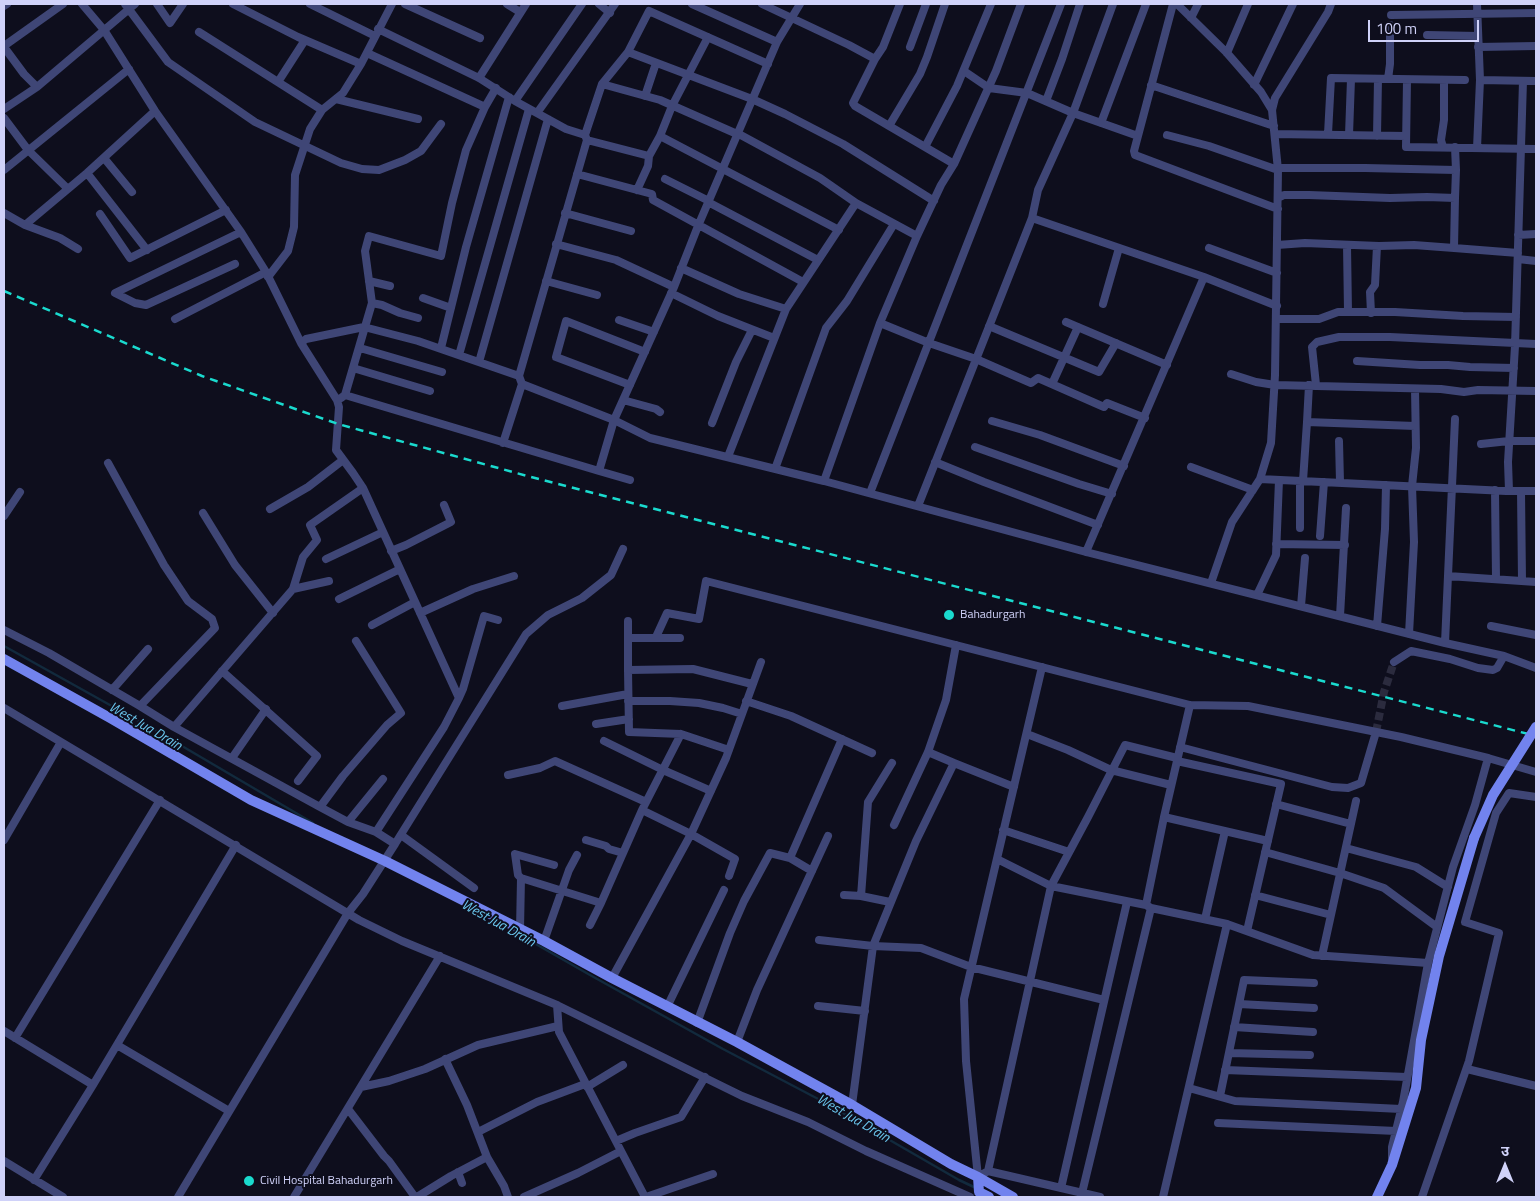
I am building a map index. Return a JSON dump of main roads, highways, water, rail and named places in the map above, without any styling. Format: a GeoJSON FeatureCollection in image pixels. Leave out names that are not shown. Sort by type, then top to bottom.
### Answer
{"type":"FeatureCollection","features":[{"type":"Feature","properties":{"kind":"main road"},"geometry":{"type":"LineString","coordinates":[[4,659],[251,800],[385,861],[520,930],[544,940],[667,1008],[737,1042],[852,1105],[951,1164],[1013,1197]]}},
{"type":"Feature","properties":{"kind":"main road"},"geometry":{"type":"LineString","coordinates":[[1377,1197],[1392,1165],[1416,1088],[1421,1040],[1439,956],[1474,838],[1493,795],[1536,727]]}},
{"type":"Feature","properties":{"kind":"main road"},"geometry":{"type":"LineString","coordinates":[[978,1177],[976,1196],[989,1197]]}},
{"type":"Feature","properties":{"kind":"waterway","name":"West Jua Drain"},"geometry":{"type":"LineString","coordinates":[[4,646],[153,729],[313,823]]}},
{"type":"Feature","properties":{"kind":"waterway","name":"West Jua Drain"},"geometry":{"type":"LineString","coordinates":[[513,931],[976,1188]]}},
{"type":"Feature","properties":{"kind":"tunnel"},"geometry":{"type":"LineString","coordinates":[[1376,732],[1384,692],[1394,662]]}},
{"type":"Feature","properties":{"kind":"railway"},"geometry":{"type":"LineString","coordinates":[[4,291],[202,376],[338,424],[531,477],[1536,736]]}},
{"type":"Feature","properties":{"kind":"place","name":"Bahadurgarh"},"geometry":{"type":"Point","coordinates":[949,615]}},
{"type":"Feature","properties":{"kind":"place","name":"Civil Hospital Bahadurgarh"},"geometry":{"type":"Point","coordinates":[249,1181]}}]}
